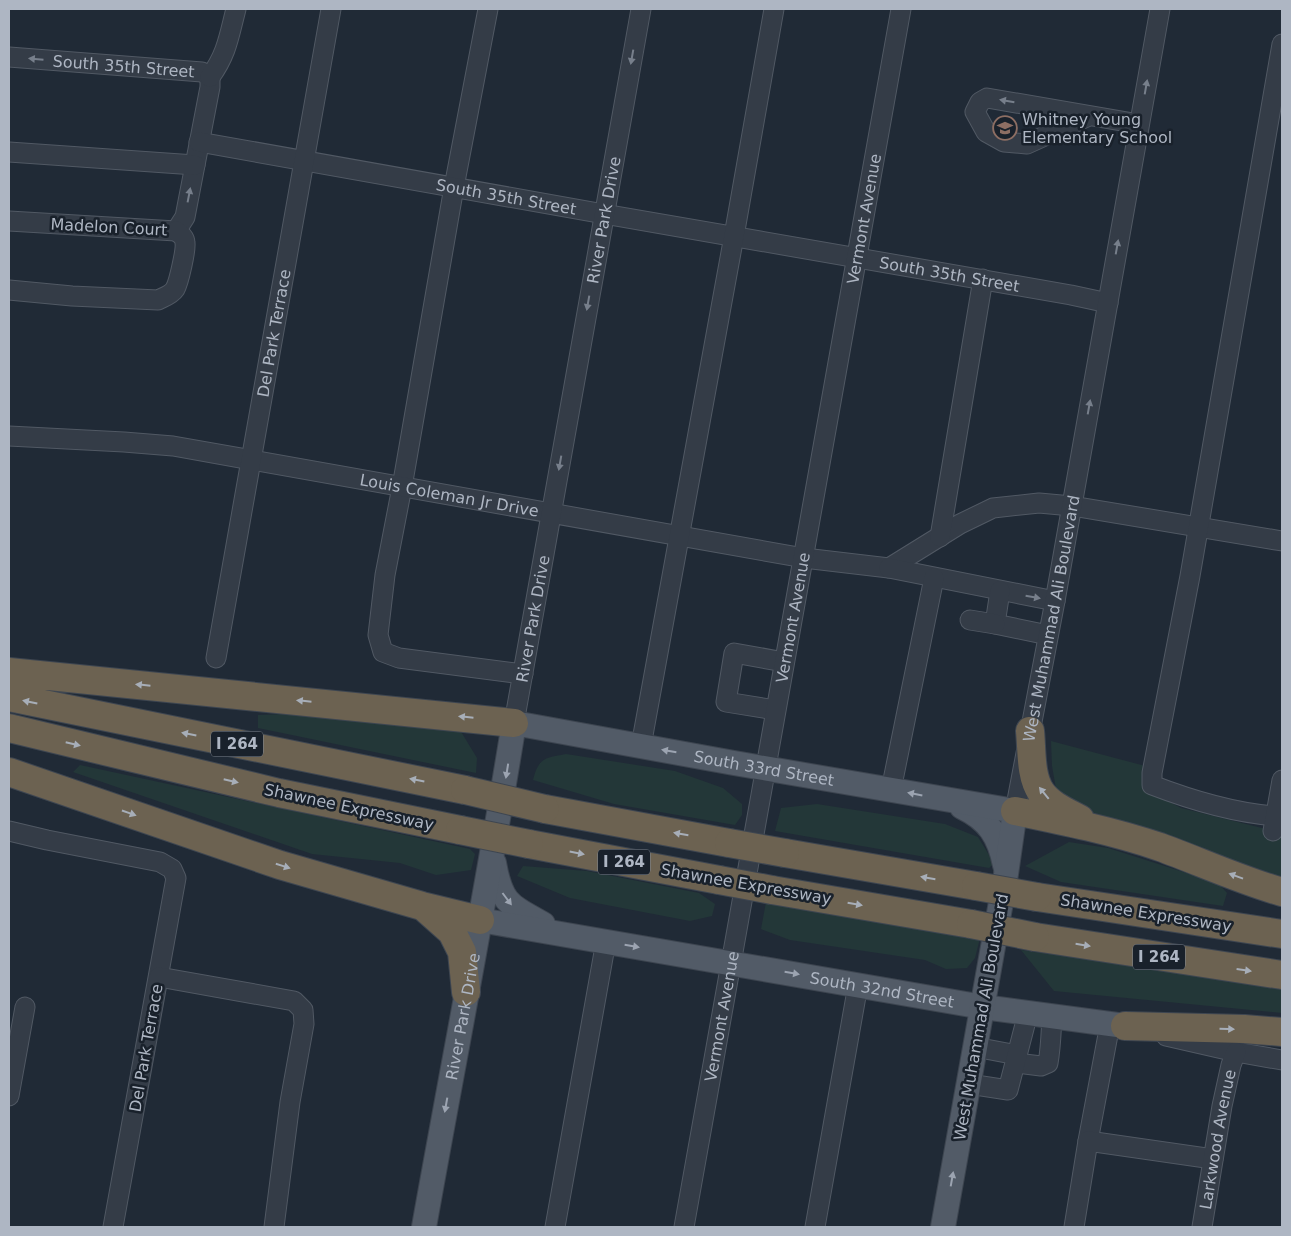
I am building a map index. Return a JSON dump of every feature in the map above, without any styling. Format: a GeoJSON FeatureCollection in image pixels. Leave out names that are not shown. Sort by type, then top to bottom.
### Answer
{"type":"FeatureCollection","features":[{"type":"Feature","properties":{"kind":"highway"},"geometry":{"type":"LineString","coordinates":[[9,672],[514,723]]}},
{"type":"Feature","properties":{"kind":"highway","name":"Shawnee Expressway"},"geometry":{"type":"LineString","coordinates":[[9,697],[465,790],[545,809],[1037,897],[1282,934]]}},
{"type":"Feature","properties":{"kind":"highway","name":"Shawnee Expressway"},"geometry":{"type":"LineString","coordinates":[[9,728],[279,793],[529,844],[1035,937],[1282,975]]}},
{"type":"Feature","properties":{"kind":"highway"},"geometry":{"type":"LineString","coordinates":[[1030,731],[1035,777],[1041,792],[1058,808],[1099,828]]}},
{"type":"Feature","properties":{"kind":"highway"},"geometry":{"type":"LineString","coordinates":[[9,772],[280,865],[422,906],[480,920]]}},
{"type":"Feature","properties":{"kind":"highway"},"geometry":{"type":"LineString","coordinates":[[1015,811],[1099,828],[1160,847],[1282,892]]}},
{"type":"Feature","properties":{"kind":"highway"},"geometry":{"type":"LineString","coordinates":[[422,906],[452,932],[462,952],[466,992]]}},
{"type":"Feature","properties":{"kind":"highway"},"geometry":{"type":"LineString","coordinates":[[1118,1025],[1282,1032]]}},
{"type":"Feature","properties":{"kind":"main road","name":"South 33rd Street"},"geometry":{"type":"LineString","coordinates":[[514,723],[952,802],[1015,811]]}},
{"type":"Feature","properties":{"kind":"main road","name":"River Park Drive"},"geometry":{"type":"LineString","coordinates":[[424,1227],[493,854],[514,723]]}},
{"type":"Feature","properties":{"kind":"main road"},"geometry":{"type":"LineString","coordinates":[[952,802],[974,812],[988,824],[1002,851],[1006,874]]}},
{"type":"Feature","properties":{"kind":"main road","name":"West Muhammad Ali Boulevard"},"geometry":{"type":"LineString","coordinates":[[943,1227],[983,1007],[1015,811]]}},
{"type":"Feature","properties":{"kind":"main road"},"geometry":{"type":"LineString","coordinates":[[493,854],[500,889],[510,905],[562,934]]}},
{"type":"Feature","properties":{"kind":"main road","name":"South 32nd Street"},"geometry":{"type":"LineString","coordinates":[[480,920],[983,1007],[1025,1022],[1051,1026],[1118,1025]]}},
{"type":"Feature","properties":{"kind":"street"},"geometry":{"type":"LineString","coordinates":[[210,77],[220,64],[226,50],[236,9]]}},
{"type":"Feature","properties":{"kind":"street","name":"Del Park Terrace"},"geometry":{"type":"LineString","coordinates":[[216,658],[331,9]]}},
{"type":"Feature","properties":{"kind":"street"},"geometry":{"type":"LineString","coordinates":[[488,9],[454,187],[385,575],[378,635],[383,652],[400,658],[523,674]]}},
{"type":"Feature","properties":{"kind":"street","name":"River Park Drive"},"geometry":{"type":"LineString","coordinates":[[514,723],[640,9]]}},
{"type":"Feature","properties":{"kind":"street"},"geometry":{"type":"LineString","coordinates":[[641,746],[774,9]]}},
{"type":"Feature","properties":{"kind":"street","name":"Vermont Avenue"},"geometry":{"type":"LineString","coordinates":[[684,1227],[901,9]]}},
{"type":"Feature","properties":{"kind":"street","name":"West Muhammad Ali Boulevard"},"geometry":{"type":"LineString","coordinates":[[1015,811],[1055,601],[1160,9]]}},
{"type":"Feature","properties":{"kind":"street"},"geometry":{"type":"LineString","coordinates":[[1282,44],[1198,527],[1152,773],[1152,785],[1254,815],[1275,824],[1282,780]]}},
{"type":"Feature","properties":{"kind":"street","name":"South 35th Street"},"geometry":{"type":"LineString","coordinates":[[9,57],[202,72],[210,77],[210,87],[199,142],[983,279],[1108,303]]}},
{"type":"Feature","properties":{"kind":"street"},"geometry":{"type":"LineString","coordinates":[[1089,116],[1027,144],[1004,142],[986,132],[974,112],[980,102],[987,98],[1139,124]]}},
{"type":"Feature","properties":{"kind":"street","name":"Madelon Court"},"geometry":{"type":"LineString","coordinates":[[9,222],[176,231],[185,217],[199,142]]}},
{"type":"Feature","properties":{"kind":"street"},"geometry":{"type":"LineString","coordinates":[[9,152],[195,165]]}},
{"type":"Feature","properties":{"kind":"street"},"geometry":{"type":"LineString","coordinates":[[9,290],[72,296],[158,300],[174,290],[179,277],[185,242],[182,235],[176,231]]}},
{"type":"Feature","properties":{"kind":"street"},"geometry":{"type":"LineString","coordinates":[[940,537],[983,279]]}},
{"type":"Feature","properties":{"kind":"street","name":"Louis Coleman Jr Drive"},"geometry":{"type":"LineString","coordinates":[[9,436],[163,446],[804,558],[889,568],[1055,601]]}},
{"type":"Feature","properties":{"kind":"street"},"geometry":{"type":"LineString","coordinates":[[889,568],[960,524],[993,508],[1039,503],[1072,506],[1282,541]]}},
{"type":"Feature","properties":{"kind":"street"},"geometry":{"type":"LineString","coordinates":[[891,790],[934,578]]}},
{"type":"Feature","properties":{"kind":"street"},"geometry":{"type":"LineString","coordinates":[[995,624],[1000,591]]}},
{"type":"Feature","properties":{"kind":"street"},"geometry":{"type":"LineString","coordinates":[[970,620],[1048,635]]}},
{"type":"Feature","properties":{"kind":"street"},"geometry":{"type":"LineString","coordinates":[[775,710],[726,702],[734,653],[784,662]]}},
{"type":"Feature","properties":{"kind":"street","name":"Del Park Terrace"},"geometry":{"type":"LineString","coordinates":[[9,831],[160,862],[172,869],[176,878],[114,1227]]}},
{"type":"Feature","properties":{"kind":"street"},"geometry":{"type":"LineString","coordinates":[[555,1227],[606,941]]}},
{"type":"Feature","properties":{"kind":"street"},"geometry":{"type":"LineString","coordinates":[[159,977],[294,1001],[303,1010],[305,1016],[304,1024],[290,1102],[274,1227]]}},
{"type":"Feature","properties":{"kind":"street"},"geometry":{"type":"LineString","coordinates":[[815,1227],[858,985]]}},
{"type":"Feature","properties":{"kind":"street"},"geometry":{"type":"LineString","coordinates":[[9,1096],[25,1007]]}},
{"type":"Feature","properties":{"kind":"street"},"geometry":{"type":"LineString","coordinates":[[969,1084],[1008,1090],[1025,1022]]}},
{"type":"Feature","properties":{"kind":"street"},"geometry":{"type":"LineString","coordinates":[[1074,1227],[1088,1141],[1118,1025]]}},
{"type":"Feature","properties":{"kind":"street","name":"South 32nd Street"},"geometry":{"type":"LineString","coordinates":[[1118,1025],[1236,1052],[1282,1060]]}},
{"type":"Feature","properties":{"kind":"street"},"geometry":{"type":"LineString","coordinates":[[975,1047],[1041,1066],[1048,1063],[1052,1044],[1051,1026]]}},
{"type":"Feature","properties":{"kind":"street","name":"Larkwood Avenue"},"geometry":{"type":"LineString","coordinates":[[1202,1227],[1227,1081],[1236,1052]]}},
{"type":"Feature","properties":{"kind":"street"},"geometry":{"type":"LineString","coordinates":[[1088,1141],[1214,1160]]}},
{"type":"Feature","properties":{"kind":"green space"},"geometry":{"type":"Polygon","coordinates":[[[286,714],[460,730],[477,758],[476,773],[258,728],[258,715],[286,714]]]}},
{"type":"Feature","properties":{"kind":"green space"},"geometry":{"type":"Polygon","coordinates":[[[1051,741],[1149,767],[1153,793],[1181,808],[1282,833],[1282,877],[1074,806],[1056,789],[1052,766],[1051,741]]]}},
{"type":"Feature","properties":{"kind":"green space"},"geometry":{"type":"Polygon","coordinates":[[[566,754],[675,771],[723,788],[742,804],[742,815],[735,825],[614,804],[533,780],[535,772],[544,760],[566,754]]]}},
{"type":"Feature","properties":{"kind":"green space"},"geometry":{"type":"Polygon","coordinates":[[[80,765],[470,849],[475,854],[471,870],[436,875],[400,863],[312,854],[73,772],[80,765]]]}},
{"type":"Feature","properties":{"kind":"green space"},"geometry":{"type":"Polygon","coordinates":[[[817,804],[945,824],[978,837],[994,863],[989,868],[775,831],[781,808],[817,804]]]}},
{"type":"Feature","properties":{"kind":"green space"},"geometry":{"type":"Polygon","coordinates":[[[1069,842],[1108,848],[1218,883],[1227,893],[1223,906],[1061,882],[1025,866],[1069,842]]]}},
{"type":"Feature","properties":{"kind":"green space"},"geometry":{"type":"Polygon","coordinates":[[[523,866],[587,871],[699,893],[715,904],[712,916],[690,921],[570,898],[517,876],[523,866]]]}},
{"type":"Feature","properties":{"kind":"green space"},"geometry":{"type":"Polygon","coordinates":[[[766,902],[980,938],[975,958],[967,968],[946,969],[925,960],[790,940],[761,929],[766,902]]]}},
{"type":"Feature","properties":{"kind":"green space"},"geometry":{"type":"Polygon","coordinates":[[[1021,950],[1282,986],[1282,1013],[1054,991],[1021,950]]]}},
{"type":"Feature","properties":{"kind":"place","name":"Whitney Young Elementary School"},"geometry":{"type":"Point","coordinates":[1005,128]}}]}
